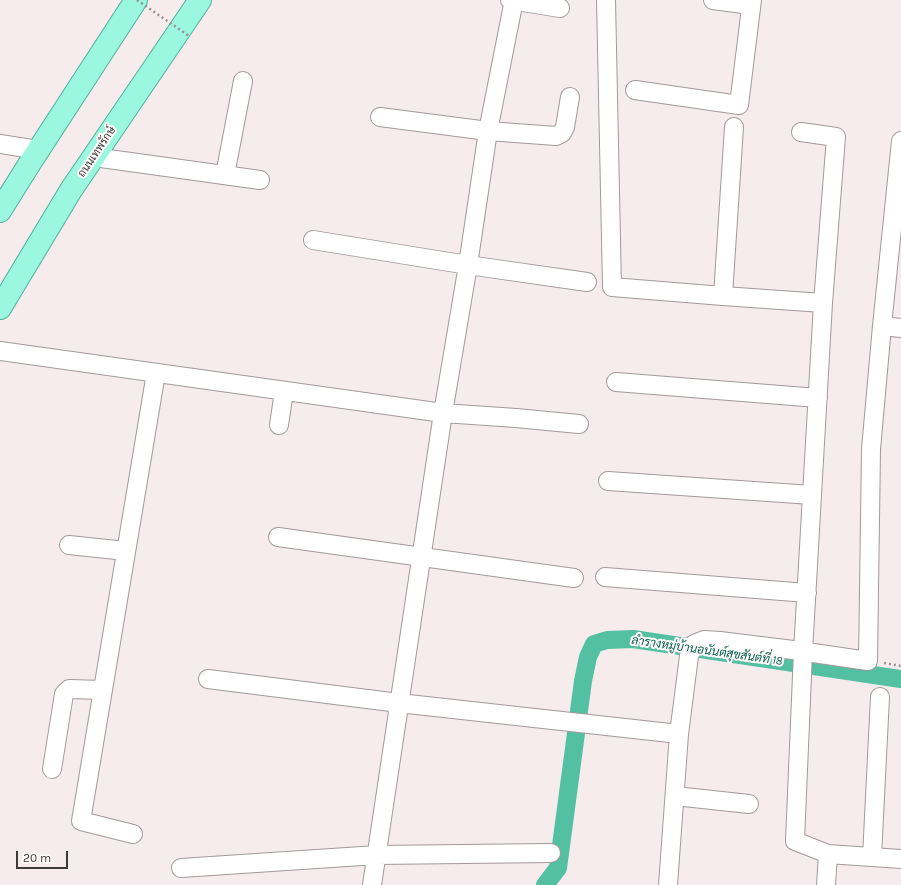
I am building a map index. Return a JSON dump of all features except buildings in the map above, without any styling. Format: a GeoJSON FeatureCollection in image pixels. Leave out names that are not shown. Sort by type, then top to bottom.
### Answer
{"type":"FeatureCollection","features":[{"type":"Feature","properties":{"kind":"main road"},"geometry":{"type":"LineString","coordinates":[[0,211],[136,0]]}},
{"type":"Feature","properties":{"kind":"main road","name":"ถนนเทพรักษ์"},"geometry":{"type":"LineString","coordinates":[[0,308],[72,190],[200,0]]}},
{"type":"Feature","properties":{"kind":"street"},"geometry":{"type":"LineString","coordinates":[[372,885],[443,413],[468,265],[488,131],[512,0],[560,8]]}},
{"type":"Feature","properties":{"kind":"street"},"geometry":{"type":"LineString","coordinates":[[606,0],[612,287],[823,303]]}},
{"type":"Feature","properties":{"kind":"street"},"geometry":{"type":"LineString","coordinates":[[635,90],[739,105],[751,3],[713,0]]}},
{"type":"Feature","properties":{"kind":"street"},"geometry":{"type":"LineString","coordinates":[[225,175],[243,81]]}},
{"type":"Feature","properties":{"kind":"street"},"geometry":{"type":"LineString","coordinates":[[380,117],[488,131],[556,136],[562,134],[565,127],[570,97]]}},
{"type":"Feature","properties":{"kind":"street"},"geometry":{"type":"LineString","coordinates":[[723,296],[734,127]]}},
{"type":"Feature","properties":{"kind":"street"},"geometry":{"type":"LineString","coordinates":[[801,132],[836,137],[823,303],[803,662],[795,841],[828,854],[901,858]]}},
{"type":"Feature","properties":{"kind":"street"},"geometry":{"type":"LineString","coordinates":[[668,885],[679,734],[691,650],[704,640],[803,662],[868,661],[871,449],[901,141]]}},
{"type":"Feature","properties":{"kind":"street"},"geometry":{"type":"LineString","coordinates":[[0,144],[38,150]]}},
{"type":"Feature","properties":{"kind":"street"},"geometry":{"type":"LineString","coordinates":[[94,157],[260,180]]}},
{"type":"Feature","properties":{"kind":"street"},"geometry":{"type":"LineString","coordinates":[[313,240],[468,265],[587,282]]}},
{"type":"Feature","properties":{"kind":"street"},"geometry":{"type":"LineString","coordinates":[[882,326],[901,328]]}},
{"type":"Feature","properties":{"kind":"street"},"geometry":{"type":"LineString","coordinates":[[0,351],[443,413],[580,424]]}},
{"type":"Feature","properties":{"kind":"street"},"geometry":{"type":"LineString","coordinates":[[133,834],[81,821],[156,373]]}},
{"type":"Feature","properties":{"kind":"street"},"geometry":{"type":"LineString","coordinates":[[616,382],[818,398]]}},
{"type":"Feature","properties":{"kind":"street"},"geometry":{"type":"LineString","coordinates":[[278,425],[284,391]]}},
{"type":"Feature","properties":{"kind":"street"},"geometry":{"type":"LineString","coordinates":[[608,481],[812,495]]}},
{"type":"Feature","properties":{"kind":"street"},"geometry":{"type":"LineString","coordinates":[[278,537],[574,578]]}},
{"type":"Feature","properties":{"kind":"street"},"geometry":{"type":"LineString","coordinates":[[69,545],[126,551]]}},
{"type":"Feature","properties":{"kind":"street"},"geometry":{"type":"LineString","coordinates":[[605,577],[807,593]]}},
{"type":"Feature","properties":{"kind":"street"},"geometry":{"type":"LineString","coordinates":[[208,679],[399,703],[679,734]]}},
{"type":"Feature","properties":{"kind":"street"},"geometry":{"type":"LineString","coordinates":[[52,769],[64,694],[69,690],[103,690]]}},
{"type":"Feature","properties":{"kind":"street"},"geometry":{"type":"LineString","coordinates":[[872,856],[880,697]]}},
{"type":"Feature","properties":{"kind":"street"},"geometry":{"type":"LineString","coordinates":[[674,796],[749,804]]}},
{"type":"Feature","properties":{"kind":"street"},"geometry":{"type":"LineString","coordinates":[[181,868],[377,855],[550,853]]}},
{"type":"Feature","properties":{"kind":"street"},"geometry":{"type":"LineString","coordinates":[[826,885],[828,854]]}},
{"type":"Feature","properties":{"kind":"path"},"geometry":{"type":"LineString","coordinates":[[136,0],[189,36]]}},
{"type":"Feature","properties":{"kind":"waterway","name":"ลำรางหมู่บ้านอนันต์สุขสันต์ที่ 18"},"geometry":{"type":"LineString","coordinates":[[545,885],[558,868],[583,681],[588,657],[594,644],[607,640],[633,639],[901,679]]}}]}
